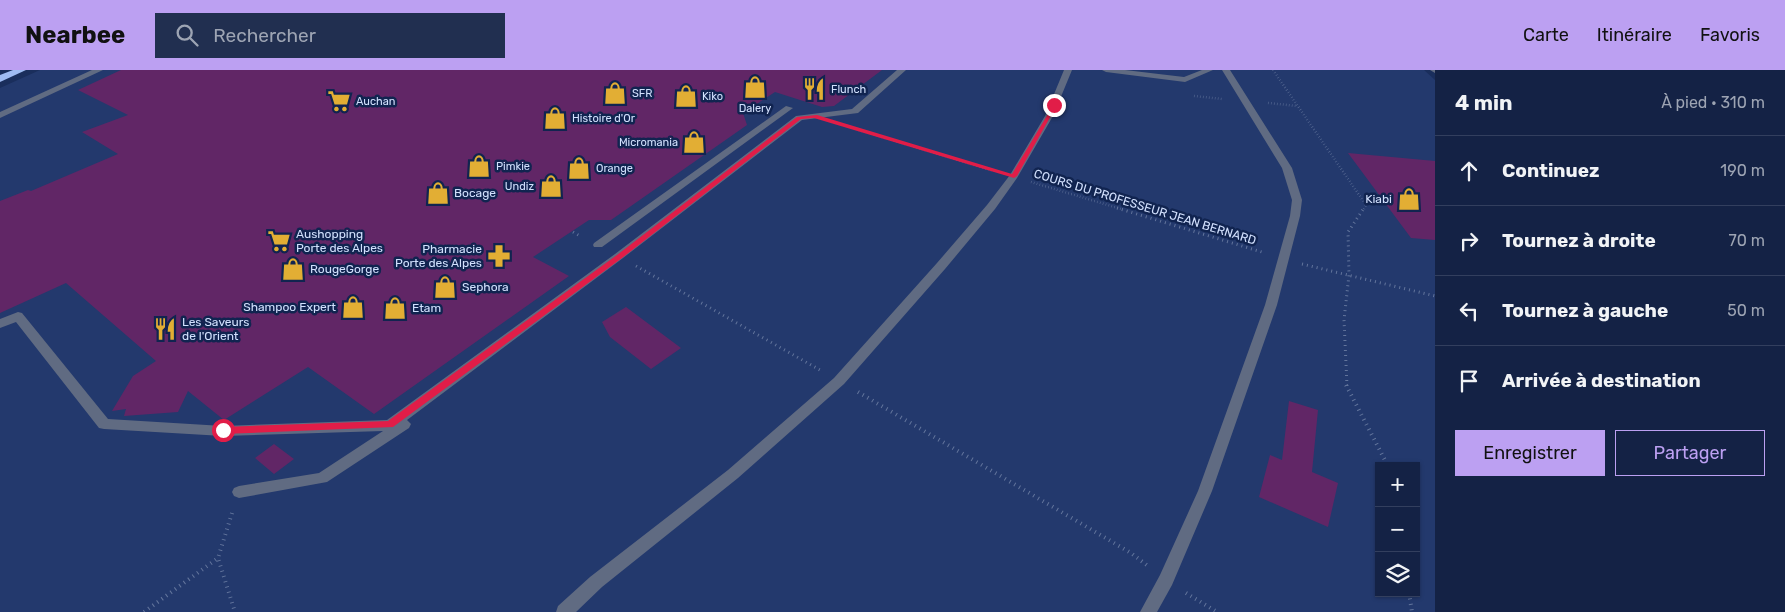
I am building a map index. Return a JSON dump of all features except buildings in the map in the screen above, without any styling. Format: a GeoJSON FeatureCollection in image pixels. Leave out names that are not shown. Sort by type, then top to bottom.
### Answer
{"type":"FeatureCollection","features":[{"type":"Feature","properties":{"kind":"highway"},"geometry":{"type":"LineString","coordinates":[[0,79],[21,70]]}},
{"type":"Feature","properties":{"kind":"lane"},"geometry":{"type":"LineString","coordinates":[[0,115],[99,70]]}},
{"type":"Feature","properties":{"kind":"lane"},"geometry":{"type":"LineString","coordinates":[[239,492],[322,478],[392,433],[799,118],[855,111],[902,70]]}},
{"type":"Feature","properties":{"kind":"lane"},"geometry":{"type":"LineString","coordinates":[[564,612],[596,582],[734,474],[839,381],[941,266],[991,207],[1014,176],[1049,116],[1068,70]]}},
{"type":"Feature","properties":{"kind":"lane"},"geometry":{"type":"LineString","coordinates":[[1106,70],[1185,80],[1209,70]]}},
{"type":"Feature","properties":{"kind":"lane"},"geometry":{"type":"LineString","coordinates":[[1148,612],[1166,580],[1205,490],[1252,362],[1295,216],[1297,200],[1287,168],[1226,70]]}},
{"type":"Feature","properties":{"kind":"lane"},"geometry":{"type":"LineString","coordinates":[[598,245],[788,108]]}},
{"type":"Feature","properties":{"kind":"lane"},"geometry":{"type":"LineString","coordinates":[[0,324],[18,316],[104,424],[223,430],[390,425],[619,256]]}},
{"type":"Feature","properties":{"kind":"path"},"geometry":{"type":"LineString","coordinates":[[1273,70],[1366,205],[1360,217],[1348,232],[1349,275],[1344,320],[1346,385],[1386,462]]}},
{"type":"Feature","properties":{"kind":"path","name":"COURS DU PROFESSEUR JEAN BERNARD"},"geometry":{"type":"LineString","coordinates":[[854,128],[1283,259],[1435,296]]}},
{"type":"Feature","properties":{"kind":"path"},"geometry":{"type":"LineString","coordinates":[[573,232],[598,245]]}},
{"type":"Feature","properties":{"kind":"path"},"geometry":{"type":"LineString","coordinates":[[619,256],[839,381],[1131,553],[1166,580],[1217,612]]}},
{"type":"Feature","properties":{"kind":"path"},"geometry":{"type":"LineString","coordinates":[[235,612],[218,558],[239,492]]}},
{"type":"Feature","properties":{"kind":"path"},"geometry":{"type":"LineString","coordinates":[[144,612],[218,558]]}},
{"type":"Feature","properties":{"kind":"path"},"geometry":{"type":"LineString","coordinates":[[1410,597],[1412,612]]}},
{"type":"Feature","properties":{"kind":"shaded area"},"geometry":{"type":"Polygon","coordinates":[[[40,70],[1424,70],[1435,80],[1435,612],[0,612],[0,88],[40,70]]]}},
{"type":"Feature","properties":{"kind":"place","name":"Dalery"},"geometry":{"type":"Point","coordinates":[755,87]}},
{"type":"Feature","properties":{"kind":"place","name":"Flunch"},"geometry":{"type":"Point","coordinates":[814,89]}},
{"type":"Feature","properties":{"kind":"place","name":"SFR"},"geometry":{"type":"Point","coordinates":[615,93]}},
{"type":"Feature","properties":{"kind":"place","name":"Kiko"},"geometry":{"type":"Point","coordinates":[686,96]}},
{"type":"Feature","properties":{"kind":"place","name":"Auchan"},"geometry":{"type":"Point","coordinates":[339,101]}},
{"type":"Feature","properties":{"kind":"place","name":"Histoire d'Or"},"geometry":{"type":"Point","coordinates":[555,118]}},
{"type":"Feature","properties":{"kind":"place","name":"Micromania"},"geometry":{"type":"Point","coordinates":[694,142]}},
{"type":"Feature","properties":{"kind":"place","name":"Pimkie"},"geometry":{"type":"Point","coordinates":[479,166]}},
{"type":"Feature","properties":{"kind":"place","name":"Orange"},"geometry":{"type":"Point","coordinates":[579,168]}},
{"type":"Feature","properties":{"kind":"place","name":"Undiz"},"geometry":{"type":"Point","coordinates":[551,186]}},
{"type":"Feature","properties":{"kind":"place","name":"Bocage"},"geometry":{"type":"Point","coordinates":[438,193]}},
{"type":"Feature","properties":{"kind":"place","name":"Kiabi"},"geometry":{"type":"Point","coordinates":[1409,199]}},
{"type":"Feature","properties":{"kind":"place","name":"Aushopping Porte des Alpes"},"geometry":{"type":"Point","coordinates":[279,241]}},
{"type":"Feature","properties":{"kind":"place","name":"Pharmacie Porte des Alpes"},"geometry":{"type":"Point","coordinates":[499,256]}},
{"type":"Feature","properties":{"kind":"place","name":"RougeGorge"},"geometry":{"type":"Point","coordinates":[293,269]}},
{"type":"Feature","properties":{"kind":"place","name":"Sephora"},"geometry":{"type":"Point","coordinates":[445,287]}},
{"type":"Feature","properties":{"kind":"place","name":"Shampoo Expert"},"geometry":{"type":"Point","coordinates":[353,307]}},
{"type":"Feature","properties":{"kind":"place","name":"Etam"},"geometry":{"type":"Point","coordinates":[395,308]}},
{"type":"Feature","properties":{"kind":"place","name":"Les Saveurs de l'Orient"},"geometry":{"type":"Point","coordinates":[165,329]}},
{"type":"Feature","properties":{"kind":"route"},"geometry":{"type":"LineString","coordinates":[[223,430],[390,425],[619,256],[799,118],[815,116],[1014,176],[1054,105]]}}]}
